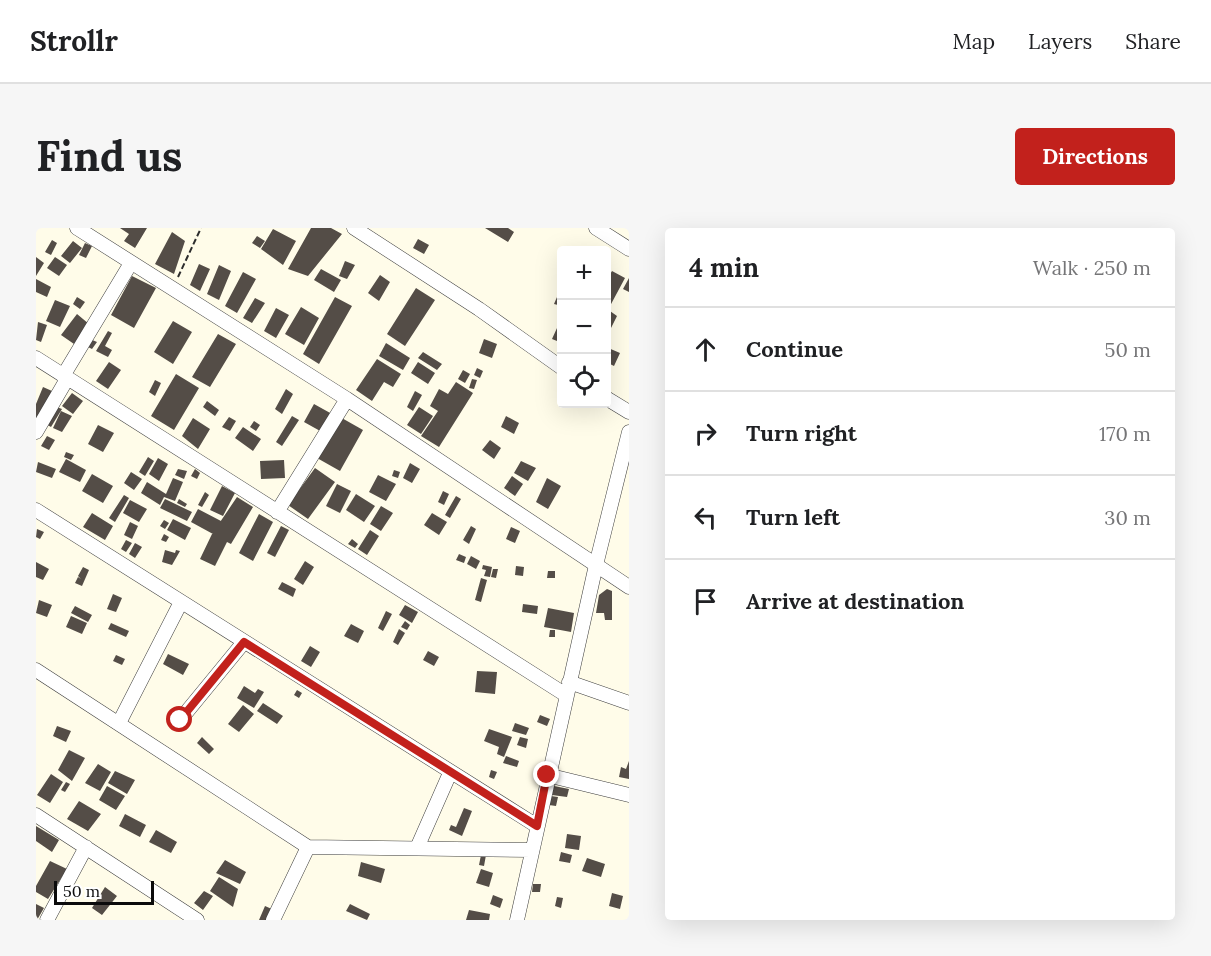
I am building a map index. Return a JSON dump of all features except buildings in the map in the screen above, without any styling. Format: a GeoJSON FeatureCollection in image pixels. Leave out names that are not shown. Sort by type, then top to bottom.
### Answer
{"type":"FeatureCollection","features":[{"type":"Feature","properties":{"kind":"street"},"geometry":{"type":"LineString","coordinates":[[77,228],[347,399],[629,587]]}},
{"type":"Feature","properties":{"kind":"street"},"geometry":{"type":"LineString","coordinates":[[354,228],[479,309],[557,365]]}},
{"type":"Feature","properties":{"kind":"street"},"geometry":{"type":"LineString","coordinates":[[596,228],[629,249]]}},
{"type":"Feature","properties":{"kind":"street"},"geometry":{"type":"LineString","coordinates":[[36,432],[131,263]]}},
{"type":"Feature","properties":{"kind":"street"},"geometry":{"type":"LineString","coordinates":[[36,358],[277,512],[568,689],[629,704]]}},
{"type":"Feature","properties":{"kind":"street"},"geometry":{"type":"LineString","coordinates":[[277,512],[347,399]]}},
{"type":"Feature","properties":{"kind":"street"},"geometry":{"type":"LineString","coordinates":[[611,401],[629,412]]}},
{"type":"Feature","properties":{"kind":"street"},"geometry":{"type":"LineString","coordinates":[[517,920],[547,775],[596,565],[622,488],[629,432]]}},
{"type":"Feature","properties":{"kind":"street"},"geometry":{"type":"LineString","coordinates":[[36,510],[537,826]]}},
{"type":"Feature","properties":{"kind":"street"},"geometry":{"type":"LineString","coordinates":[[119,723],[181,602]]}},
{"type":"Feature","properties":{"kind":"street"},"geometry":{"type":"LineString","coordinates":[[180,720],[244,642]]}},
{"type":"Feature","properties":{"kind":"street"},"geometry":{"type":"LineString","coordinates":[[36,670],[309,847],[531,850]]}},
{"type":"Feature","properties":{"kind":"street"},"geometry":{"type":"LineString","coordinates":[[417,848],[450,773]]}},
{"type":"Feature","properties":{"kind":"street"},"geometry":{"type":"LineString","coordinates":[[547,775],[629,795]]}},
{"type":"Feature","properties":{"kind":"street"},"geometry":{"type":"LineString","coordinates":[[36,815],[197,920]]}},
{"type":"Feature","properties":{"kind":"street"},"geometry":{"type":"LineString","coordinates":[[46,920],[86,847]]}},
{"type":"Feature","properties":{"kind":"street"},"geometry":{"type":"LineString","coordinates":[[273,920],[309,847]]}},
{"type":"Feature","properties":{"kind":"path"},"geometry":{"type":"LineString","coordinates":[[172,290],[201,228]]}},
{"type":"Feature","properties":{"kind":"route"},"geometry":{"type":"LineString","coordinates":[[180,720],[244,642],[537,826],[547,775]]}}]}
